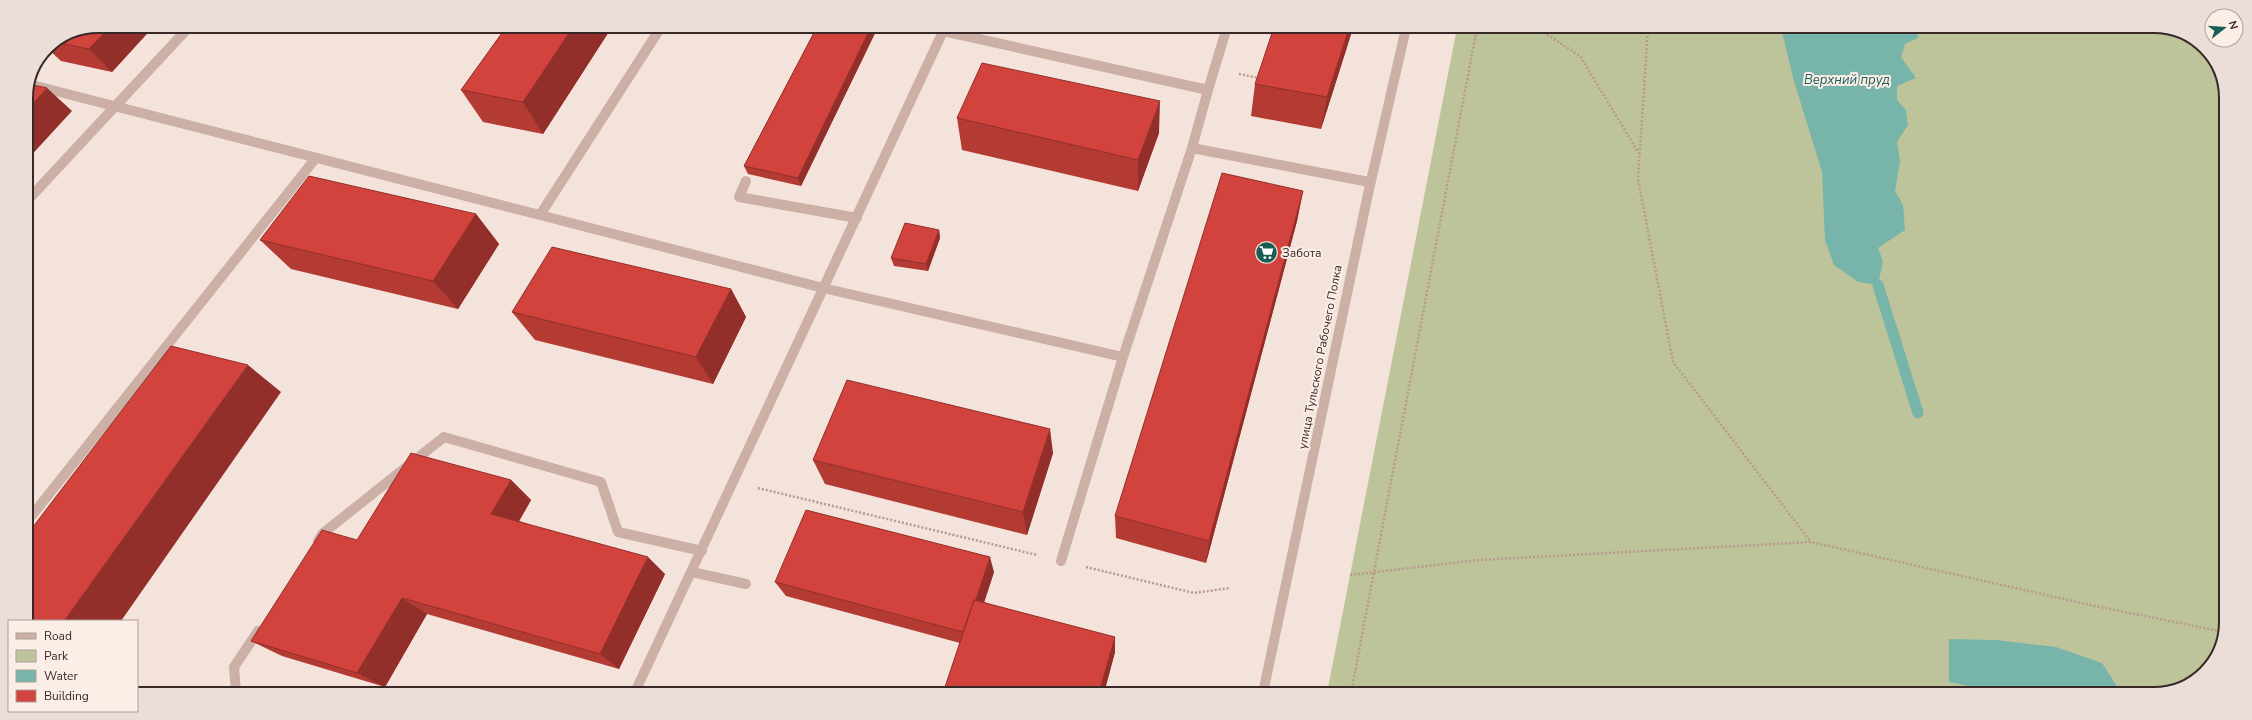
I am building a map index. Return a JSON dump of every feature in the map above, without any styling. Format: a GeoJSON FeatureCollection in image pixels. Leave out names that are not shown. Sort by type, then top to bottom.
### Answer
{"type":"FeatureCollection","features":[{"type":"Feature","properties":{"kind":"street"},"geometry":{"type":"LineString","coordinates":[[33,195],[184,33]]}},
{"type":"Feature","properties":{"kind":"street"},"geometry":{"type":"LineString","coordinates":[[540,215],[657,33]]}},
{"type":"Feature","properties":{"kind":"street"},"geometry":{"type":"LineString","coordinates":[[637,687],[942,33]]}},
{"type":"Feature","properties":{"kind":"street"},"geometry":{"type":"LineString","coordinates":[[961,33],[1208,90]]}},
{"type":"Feature","properties":{"kind":"street"},"geometry":{"type":"LineString","coordinates":[[1061,561],[1124,357],[1192,148],[1225,33]]}},
{"type":"Feature","properties":{"kind":"street","name":"улица Тульского Рабочего Полка"},"geometry":{"type":"LineString","coordinates":[[1265,687],[1289,580],[1369,182],[1405,33]]}},
{"type":"Feature","properties":{"kind":"street"},"geometry":{"type":"LineString","coordinates":[[34,85],[315,160],[540,215],[823,288],[1124,357]]}},
{"type":"Feature","properties":{"kind":"street"},"geometry":{"type":"LineString","coordinates":[[1192,148],[1369,182]]}},
{"type":"Feature","properties":{"kind":"street"},"geometry":{"type":"LineString","coordinates":[[33,514],[315,160]]}},
{"type":"Feature","properties":{"kind":"street"},"geometry":{"type":"LineString","coordinates":[[746,181],[739,197],[857,218]]}},
{"type":"Feature","properties":{"kind":"street"},"geometry":{"type":"LineString","coordinates":[[313,548],[322,534],[444,437],[601,482],[618,532],[702,551]]}},
{"type":"Feature","properties":{"kind":"street"},"geometry":{"type":"LineString","coordinates":[[692,572],[746,584]]}},
{"type":"Feature","properties":{"kind":"street"},"geometry":{"type":"LineString","coordinates":[[236,687],[234,667],[265,621]]}},
{"type":"Feature","properties":{"kind":"path"},"geometry":{"type":"LineString","coordinates":[[1352,687],[1476,33]]}},
{"type":"Feature","properties":{"kind":"path"},"geometry":{"type":"LineString","coordinates":[[1545,33],[1580,56],[1640,155]]}},
{"type":"Feature","properties":{"kind":"path"},"geometry":{"type":"LineString","coordinates":[[1648,33],[1638,179],[1673,362],[1811,542]]}},
{"type":"Feature","properties":{"kind":"path"},"geometry":{"type":"LineString","coordinates":[[734,482],[1194,593],[1230,588]]}},
{"type":"Feature","properties":{"kind":"path"},"geometry":{"type":"LineString","coordinates":[[1350,575],[1374,574],[1479,560],[1811,542],[2095,606],[2218,631]]}},
{"type":"Feature","properties":{"kind":"green space"},"geometry":{"type":"Polygon","coordinates":[[[1456,33],[2154,33],[2171,35],[2190,44],[2197,49],[2210,66],[2217,81],[2219,94],[2219,622],[2217,639],[2214,647],[2200,668],[2193,673],[2175,684],[2154,687],[1328,687],[1456,33]]]}},
{"type":"Feature","properties":{"kind":"water","name":"Верхний пруд"},"geometry":{"type":"Polygon","coordinates":[[[1782,33],[1918,33],[1918,38],[1905,44],[1901,57],[1916,78],[1897,86],[1897,100],[1906,110],[1908,125],[1897,142],[1900,162],[1895,191],[1903,205],[1905,230],[1878,248],[1883,261],[1878,285],[1858,282],[1834,265],[1825,240],[1822,172],[1794,81],[1782,33]]]}},
{"type":"Feature","properties":{"kind":"water"},"geometry":{"type":"Polygon","coordinates":[[[1949,639],[1996,640],[2056,647],[2102,663],[2117,687],[1973,687],[1949,682],[1949,639]]]}},
{"type":"Feature","properties":{"kind":"building"},"geometry":{"type":"Polygon","coordinates":[[[104,33],[89,49],[63,44],[73,38],[86,34],[104,33]]]}},
{"type":"Feature","properties":{"kind":"building"},"geometry":{"type":"Polygon","coordinates":[[[502,33],[569,33],[523,102],[461,90],[502,33]]]}},
{"type":"Feature","properties":{"kind":"building"},"geometry":{"type":"Polygon","coordinates":[[[814,33],[868,33],[798,178],[744,166],[814,33]]]}},
{"type":"Feature","properties":{"kind":"building"},"geometry":{"type":"Polygon","coordinates":[[[1272,33],[1347,33],[1327,97],[1255,84],[1272,33]]]}},
{"type":"Feature","properties":{"kind":"building"},"geometry":{"type":"Polygon","coordinates":[[[982,63],[1160,101],[1138,160],[957,118],[982,63]]]}},
{"type":"Feature","properties":{"kind":"building"},"geometry":{"type":"Polygon","coordinates":[[[34,85],[47,88],[33,103],[34,85]]]}},
{"type":"Feature","properties":{"kind":"building"},"geometry":{"type":"Polygon","coordinates":[[[1222,173],[1303,191],[1209,541],[1115,516],[1222,173]]]}},
{"type":"Feature","properties":{"kind":"building"},"geometry":{"type":"Polygon","coordinates":[[[309,176],[476,214],[433,281],[260,240],[309,176]]]}},
{"type":"Feature","properties":{"kind":"building"},"geometry":{"type":"Polygon","coordinates":[[[905,223],[939,230],[926,264],[891,258],[905,223]]]}},
{"type":"Feature","properties":{"kind":"building"},"geometry":{"type":"Polygon","coordinates":[[[552,247],[731,289],[696,357],[512,312],[552,247]]]}},
{"type":"Feature","properties":{"kind":"building"},"geometry":{"type":"Polygon","coordinates":[[[171,346],[248,365],[65,620],[33,620],[33,527],[171,346]]]}},
{"type":"Feature","properties":{"kind":"building"},"geometry":{"type":"Polygon","coordinates":[[[847,380],[1050,429],[1023,512],[813,460],[847,380]]]}},
{"type":"Feature","properties":{"kind":"building"},"geometry":{"type":"Polygon","coordinates":[[[411,453],[511,480],[491,514],[648,557],[600,654],[402,598],[357,673],[251,641],[322,530],[357,540],[411,453]]]}},
{"type":"Feature","properties":{"kind":"building"},"geometry":{"type":"Polygon","coordinates":[[[806,510],[990,557],[976,600],[974,600],[963,632],[775,582],[806,510]]]}},
{"type":"Feature","properties":{"kind":"building"},"geometry":{"type":"Polygon","coordinates":[[[974,600],[1115,637],[1101,687],[945,687],[974,600]]]}},
{"type":"Feature","properties":{"kind":"waterway"},"geometry":{"type":"LineString","coordinates":[[1878,285],[1918,413]]}},
{"type":"Feature","properties":{"kind":"place","name":"Забота"},"geometry":{"type":"Point","coordinates":[1266,253]}}]}
